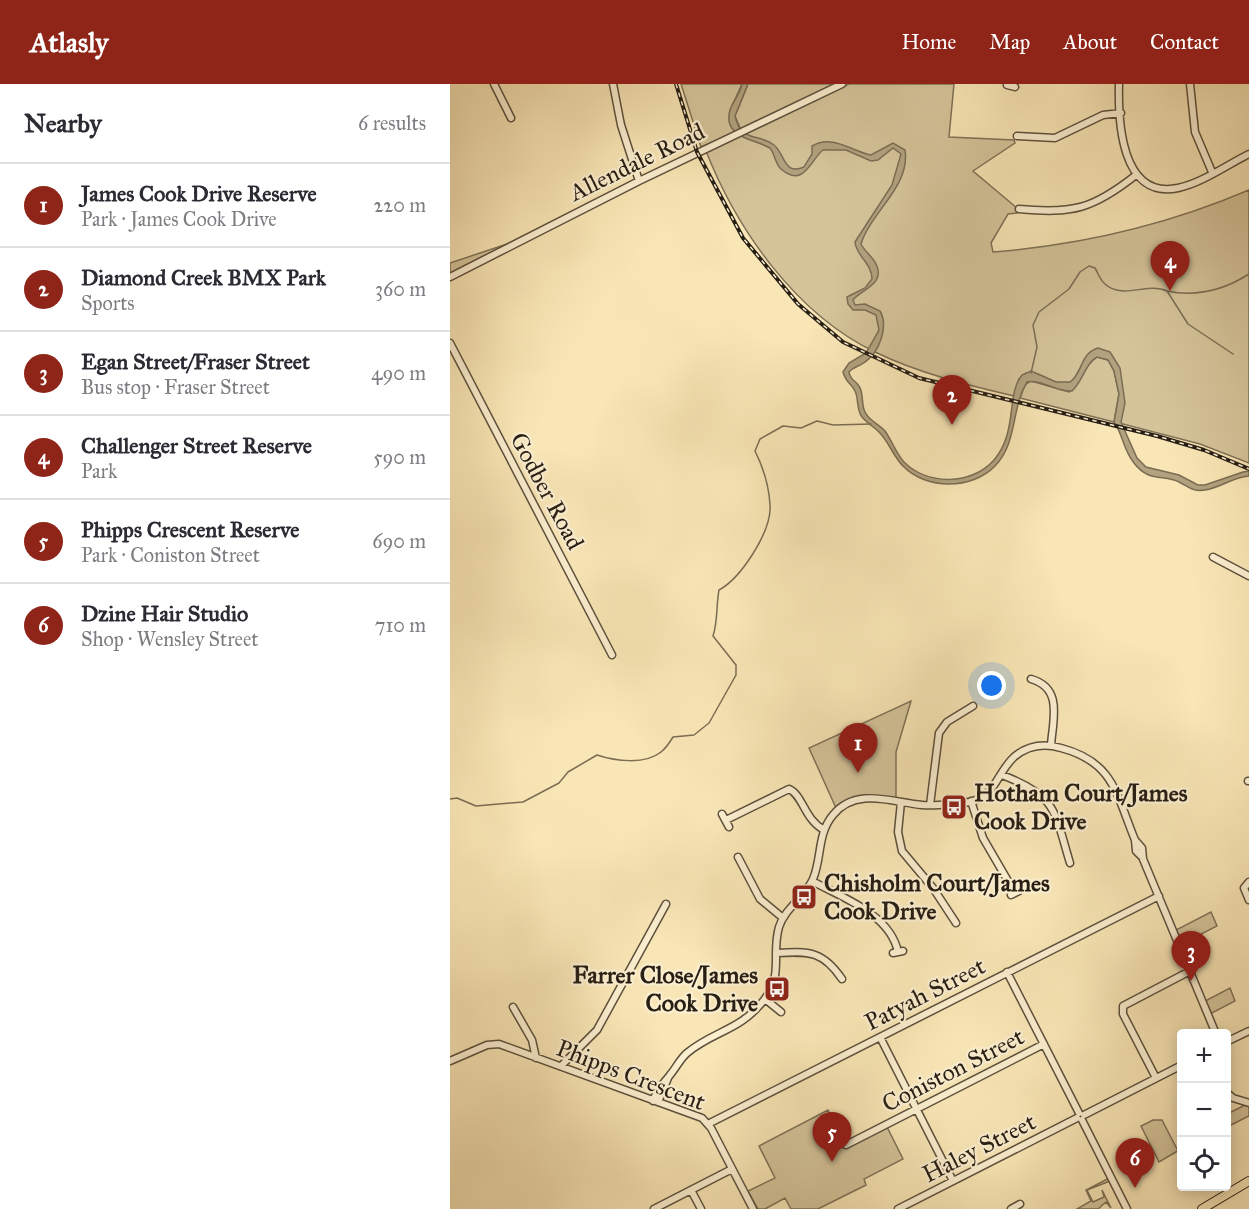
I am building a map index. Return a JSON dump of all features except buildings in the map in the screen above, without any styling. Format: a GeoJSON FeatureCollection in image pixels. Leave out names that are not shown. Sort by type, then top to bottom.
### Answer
{"type":"FeatureCollection","features":[{"type":"Feature","properties":{"kind":"main road"},"geometry":{"type":"LineString","coordinates":[[1202,1209],[1249,1181]]}},
{"type":"Feature","properties":{"kind":"street"},"geometry":{"type":"LineString","coordinates":[[494,84],[511,118]]}},
{"type":"Feature","properties":{"kind":"street"},"geometry":{"type":"LineString","coordinates":[[613,84],[621,125],[639,181]]}},
{"type":"Feature","properties":{"kind":"street","name":"Allendale Road"},"geometry":{"type":"LineString","coordinates":[[450,277],[639,181],[843,84]]}},
{"type":"Feature","properties":{"kind":"street"},"geometry":{"type":"LineString","coordinates":[[1119,84],[1126,156],[1136,175],[1151,185],[1170,189],[1180,188],[1249,154]]}},
{"type":"Feature","properties":{"kind":"street"},"geometry":{"type":"LineString","coordinates":[[1190,84],[1195,132],[1212,172]]}},
{"type":"Feature","properties":{"kind":"street"},"geometry":{"type":"LineString","coordinates":[[1017,136],[1055,138],[1103,115],[1121,113]]}},
{"type":"Feature","properties":{"kind":"street"},"geometry":{"type":"LineString","coordinates":[[1019,209],[1054,212],[1073,210],[1109,196],[1136,175]]}},
{"type":"Feature","properties":{"kind":"street","name":"Godber Road"},"geometry":{"type":"LineString","coordinates":[[450,343],[612,655]]}},
{"type":"Feature","properties":{"kind":"street"},"geometry":{"type":"LineString","coordinates":[[1214,557],[1249,576]]}},
{"type":"Feature","properties":{"kind":"street"},"geometry":{"type":"LineString","coordinates":[[1031,679],[1046,685],[1053,696],[1051,745]]}},
{"type":"Feature","properties":{"kind":"street"},"geometry":{"type":"LineString","coordinates":[[930,805],[939,733],[947,722],[973,706]]}},
{"type":"Feature","properties":{"kind":"street"},"geometry":{"type":"LineString","coordinates":[[656,1101],[668,1078],[688,1052],[745,1021],[765,999],[776,981],[777,933],[783,918],[812,881],[824,830],[837,810],[851,801],[868,797],[930,805],[971,801],[991,791],[1011,760],[1032,747],[1051,745],[1083,754],[1098,764],[1112,783],[1136,840],[1142,848],[1143,859],[1214,1029]]}},
{"type":"Feature","properties":{"kind":"street"},"geometry":{"type":"LineString","coordinates":[[1002,775],[1034,788],[1050,804],[1070,863]]}},
{"type":"Feature","properties":{"kind":"street"},"geometry":{"type":"LineString","coordinates":[[726,820],[789,789],[795,792],[810,821],[824,830]]}},
{"type":"Feature","properties":{"kind":"street"},"geometry":{"type":"LineString","coordinates":[[971,801],[983,838],[1015,893]]}},
{"type":"Feature","properties":{"kind":"street"},"geometry":{"type":"LineString","coordinates":[[902,802],[897,832],[902,851],[936,892],[956,923]]}},
{"type":"Feature","properties":{"kind":"street"},"geometry":{"type":"LineString","coordinates":[[738,857],[760,899],[783,918]]}},
{"type":"Feature","properties":{"kind":"street"},"geometry":{"type":"LineString","coordinates":[[812,881],[861,907],[882,924],[892,936],[898,952]]}},
{"type":"Feature","properties":{"kind":"street"},"geometry":{"type":"LineString","coordinates":[[1249,882],[1244,888],[1249,900]]}},
{"type":"Feature","properties":{"kind":"street","name":"Patyah Street"},"geometry":{"type":"LineString","coordinates":[[708,1124],[1159,896]]}},
{"type":"Feature","properties":{"kind":"street"},"geometry":{"type":"LineString","coordinates":[[561,1066],[594,1035],[666,904]]}},
{"type":"Feature","properties":{"kind":"street"},"geometry":{"type":"LineString","coordinates":[[777,953],[799,952],[818,956],[830,963],[842,979]]}},
{"type":"Feature","properties":{"kind":"street"},"geometry":{"type":"LineString","coordinates":[[1156,1078],[1123,1014],[1123,1006],[1190,971]]}},
{"type":"Feature","properties":{"kind":"street"},"geometry":{"type":"LineString","coordinates":[[1007,972],[1127,1209]]}},
{"type":"Feature","properties":{"kind":"street"},"geometry":{"type":"LineString","coordinates":[[765,999],[782,1011]]}},
{"type":"Feature","properties":{"kind":"street"},"geometry":{"type":"LineString","coordinates":[[513,1007],[532,1040],[536,1058]]}},
{"type":"Feature","properties":{"kind":"street"},"geometry":{"type":"LineString","coordinates":[[1231,1040],[1249,1031]]}},
{"type":"Feature","properties":{"kind":"street"},"geometry":{"type":"LineString","coordinates":[[880,1037],[953,1181]]}},
{"type":"Feature","properties":{"kind":"street","name":"Phipps Crescent"},"geometry":{"type":"LineString","coordinates":[[450,1061],[491,1044],[561,1066],[698,1117],[708,1124],[753,1209]]}},
{"type":"Feature","properties":{"kind":"street","name":"Coniston Street"},"geometry":{"type":"LineString","coordinates":[[846,1145],[1044,1044]]}},
{"type":"Feature","properties":{"kind":"street","name":"Haley Street"},"geometry":{"type":"LineString","coordinates":[[898,1209],[1177,1068]]}},
{"type":"Feature","properties":{"kind":"street"},"geometry":{"type":"LineString","coordinates":[[1231,1097],[1249,1103]]}},
{"type":"Feature","properties":{"kind":"street"},"geometry":{"type":"LineString","coordinates":[[654,1209],[732,1169]]}},
{"type":"Feature","properties":{"kind":"street"},"geometry":{"type":"LineString","coordinates":[[691,1190],[701,1209]]}},
{"type":"Feature","properties":{"kind":"street"},"geometry":{"type":"LineString","coordinates":[[1011,1209],[1020,1204]]}},
{"type":"Feature","properties":{"kind":"shaded area"},"geometry":{"type":"Polygon","coordinates":[[[681,84],[742,84],[732,106],[736,132],[701,147],[681,84]]]}},
{"type":"Feature","properties":{"kind":"shaded area"},"geometry":{"type":"Polygon","coordinates":[[[742,84],[748,84],[735,116],[738,125],[746,134],[774,145],[792,169],[804,167],[812,154],[812,146],[820,143],[842,144],[871,155],[893,143],[905,150],[902,176],[861,244],[876,264],[878,277],[872,285],[853,300],[855,305],[865,304],[880,311],[883,317],[881,339],[870,358],[849,372],[850,377],[861,389],[867,415],[885,431],[901,458],[914,470],[937,479],[950,479],[962,478],[985,468],[994,460],[1006,438],[1014,392],[1022,375],[1031,371],[1056,382],[1070,382],[1088,354],[1098,348],[1110,352],[1120,368],[1125,403],[1121,422],[1137,458],[1146,467],[1179,475],[1198,485],[1205,485],[1249,471],[1249,476],[1237,478],[1211,489],[1197,490],[1173,480],[1145,473],[1134,463],[1114,422],[1119,394],[1114,371],[1108,360],[1097,357],[1072,391],[1060,390],[1038,382],[1027,382],[1018,403],[1011,436],[1002,457],[985,474],[974,480],[949,484],[924,480],[913,474],[903,466],[877,430],[862,417],[855,391],[843,372],[849,363],[866,353],[879,330],[876,315],[865,310],[853,310],[848,304],[847,297],[865,288],[872,279],[869,268],[855,242],[892,185],[901,154],[893,148],[878,160],[871,161],[846,150],[823,150],[801,174],[796,176],[789,174],[779,167],[770,148],[741,136],[731,126],[730,110],[742,84]]]}},
{"type":"Feature","properties":{"kind":"shaded area"},"geometry":{"type":"Polygon","coordinates":[[[748,84],[838,84],[741,130],[735,116],[748,84]]]}},
{"type":"Feature","properties":{"kind":"shaded area"},"geometry":{"type":"Polygon","coordinates":[[[849,84],[954,84],[949,137],[1014,140],[1015,143],[973,171],[1017,208],[1017,213],[1008,214],[991,243],[993,252],[1059,244],[1124,232],[1187,213],[1249,190],[1249,463],[1200,444],[1119,423],[1123,402],[1114,362],[1099,354],[1082,367],[1074,380],[1067,383],[1055,382],[1038,374],[1026,373],[1019,379],[1014,396],[925,372],[875,352],[846,336],[795,293],[752,239],[734,210],[706,151],[849,84]]]}},
{"type":"Feature","properties":{"kind":"shaded area"},"geometry":{"type":"Polygon","coordinates":[[[519,240],[450,274],[450,263],[519,240]]]}},
{"type":"Feature","properties":{"kind":"shaded area"},"geometry":{"type":"Polygon","coordinates":[[[1097,357],[1108,360],[1114,371],[1119,394],[1114,422],[1020,398],[1025,385],[1031,381],[1069,392],[1077,384],[1092,360],[1097,357]]]}},
{"type":"Feature","properties":{"kind":"shaded area"},"geometry":{"type":"Polygon","coordinates":[[[911,701],[896,752],[896,798],[862,796],[836,808],[809,748],[911,701]]]}},
{"type":"Feature","properties":{"kind":"shaded area"},"geometry":{"type":"Polygon","coordinates":[[[1211,912],[1217,926],[1182,944],[1176,930],[1211,912]]]}},
{"type":"Feature","properties":{"kind":"shaded area"},"geometry":{"type":"Polygon","coordinates":[[[1230,988],[1235,1001],[1210,1014],[1205,1001],[1230,988]]]}},
{"type":"Feature","properties":{"kind":"shaded area"},"geometry":{"type":"Polygon","coordinates":[[[1245,1105],[1249,1106],[1249,1116],[1231,1125],[1231,1112],[1245,1105]]]}},
{"type":"Feature","properties":{"kind":"shaded area"},"geometry":{"type":"Polygon","coordinates":[[[828,1110],[844,1148],[887,1127],[903,1159],[864,1179],[866,1185],[818,1209],[791,1209],[785,1198],[765,1209],[758,1209],[748,1191],[775,1178],[759,1146],[828,1110]]]}},
{"type":"Feature","properties":{"kind":"shaded area"},"geometry":{"type":"Polygon","coordinates":[[[1153,1120],[1162,1120],[1177,1152],[1159,1162],[1141,1126],[1153,1120]]]}},
{"type":"Feature","properties":{"kind":"shaded area"},"geometry":{"type":"Polygon","coordinates":[[[1109,1178],[1110,1181],[1087,1190],[1093,1202],[1104,1197],[1102,1190],[1111,1208],[1106,1202],[1098,1209],[1077,1209],[1091,1201],[1086,1190],[1109,1178]]]}},
{"type":"Feature","properties":{"kind":"waterway"},"geometry":{"type":"LineString","coordinates":[[1031,373],[1037,347],[1033,325],[1039,312],[1069,289],[1080,272],[1089,266],[1095,268],[1103,282],[1112,289],[1127,291],[1152,288],[1167,291],[1188,324],[1233,354]]}},
{"type":"Feature","properties":{"kind":"waterway"},"geometry":{"type":"LineString","coordinates":[[1167,291],[1178,293],[1210,291],[1249,274]]}},
{"type":"Feature","properties":{"kind":"waterway"},"geometry":{"type":"LineString","coordinates":[[450,799],[457,798],[476,806],[523,802],[559,783],[568,772],[597,755],[621,760],[647,759],[661,752],[673,737],[694,735],[709,723],[736,675],[736,665],[713,636],[719,590],[737,575],[754,553],[769,516],[767,484],[755,451],[760,439],[783,426],[801,428],[817,421],[833,425],[871,424]]}},
{"type":"Feature","properties":{"kind":"railway"},"geometry":{"type":"LineString","coordinates":[[676,84],[697,152],[743,238],[798,304],[843,342],[919,378],[1157,436],[1204,450],[1249,469]]}},
{"type":"Feature","properties":{"kind":"place","name":"Challenger Street Reserve"},"geometry":{"type":"Point","coordinates":[1170,291]}},
{"type":"Feature","properties":{"kind":"place","name":"Diamond Creek BMX Park"},"geometry":{"type":"Point","coordinates":[952,425]}},
{"type":"Feature","properties":{"kind":"place","name":"James Cook Drive Reserve"},"geometry":{"type":"Point","coordinates":[858,773]}},
{"type":"Feature","properties":{"kind":"place","name":"Hotham Court/James Cook Drive"},"geometry":{"type":"Point","coordinates":[954,807]}},
{"type":"Feature","properties":{"kind":"place","name":"Chisholm Court/James Cook Drive"},"geometry":{"type":"Point","coordinates":[804,897]}},
{"type":"Feature","properties":{"kind":"place","name":"Egan Street/Fraser Street"},"geometry":{"type":"Point","coordinates":[1191,981]}},
{"type":"Feature","properties":{"kind":"place","name":"Farrer Close/James Cook Drive"},"geometry":{"type":"Point","coordinates":[777,989]}},
{"type":"Feature","properties":{"kind":"place","name":"Phipps Crescent Reserve"},"geometry":{"type":"Point","coordinates":[832,1162]}},
{"type":"Feature","properties":{"kind":"place","name":"Dzine Hair Studio"},"geometry":{"type":"Point","coordinates":[1135,1188]}}]}
